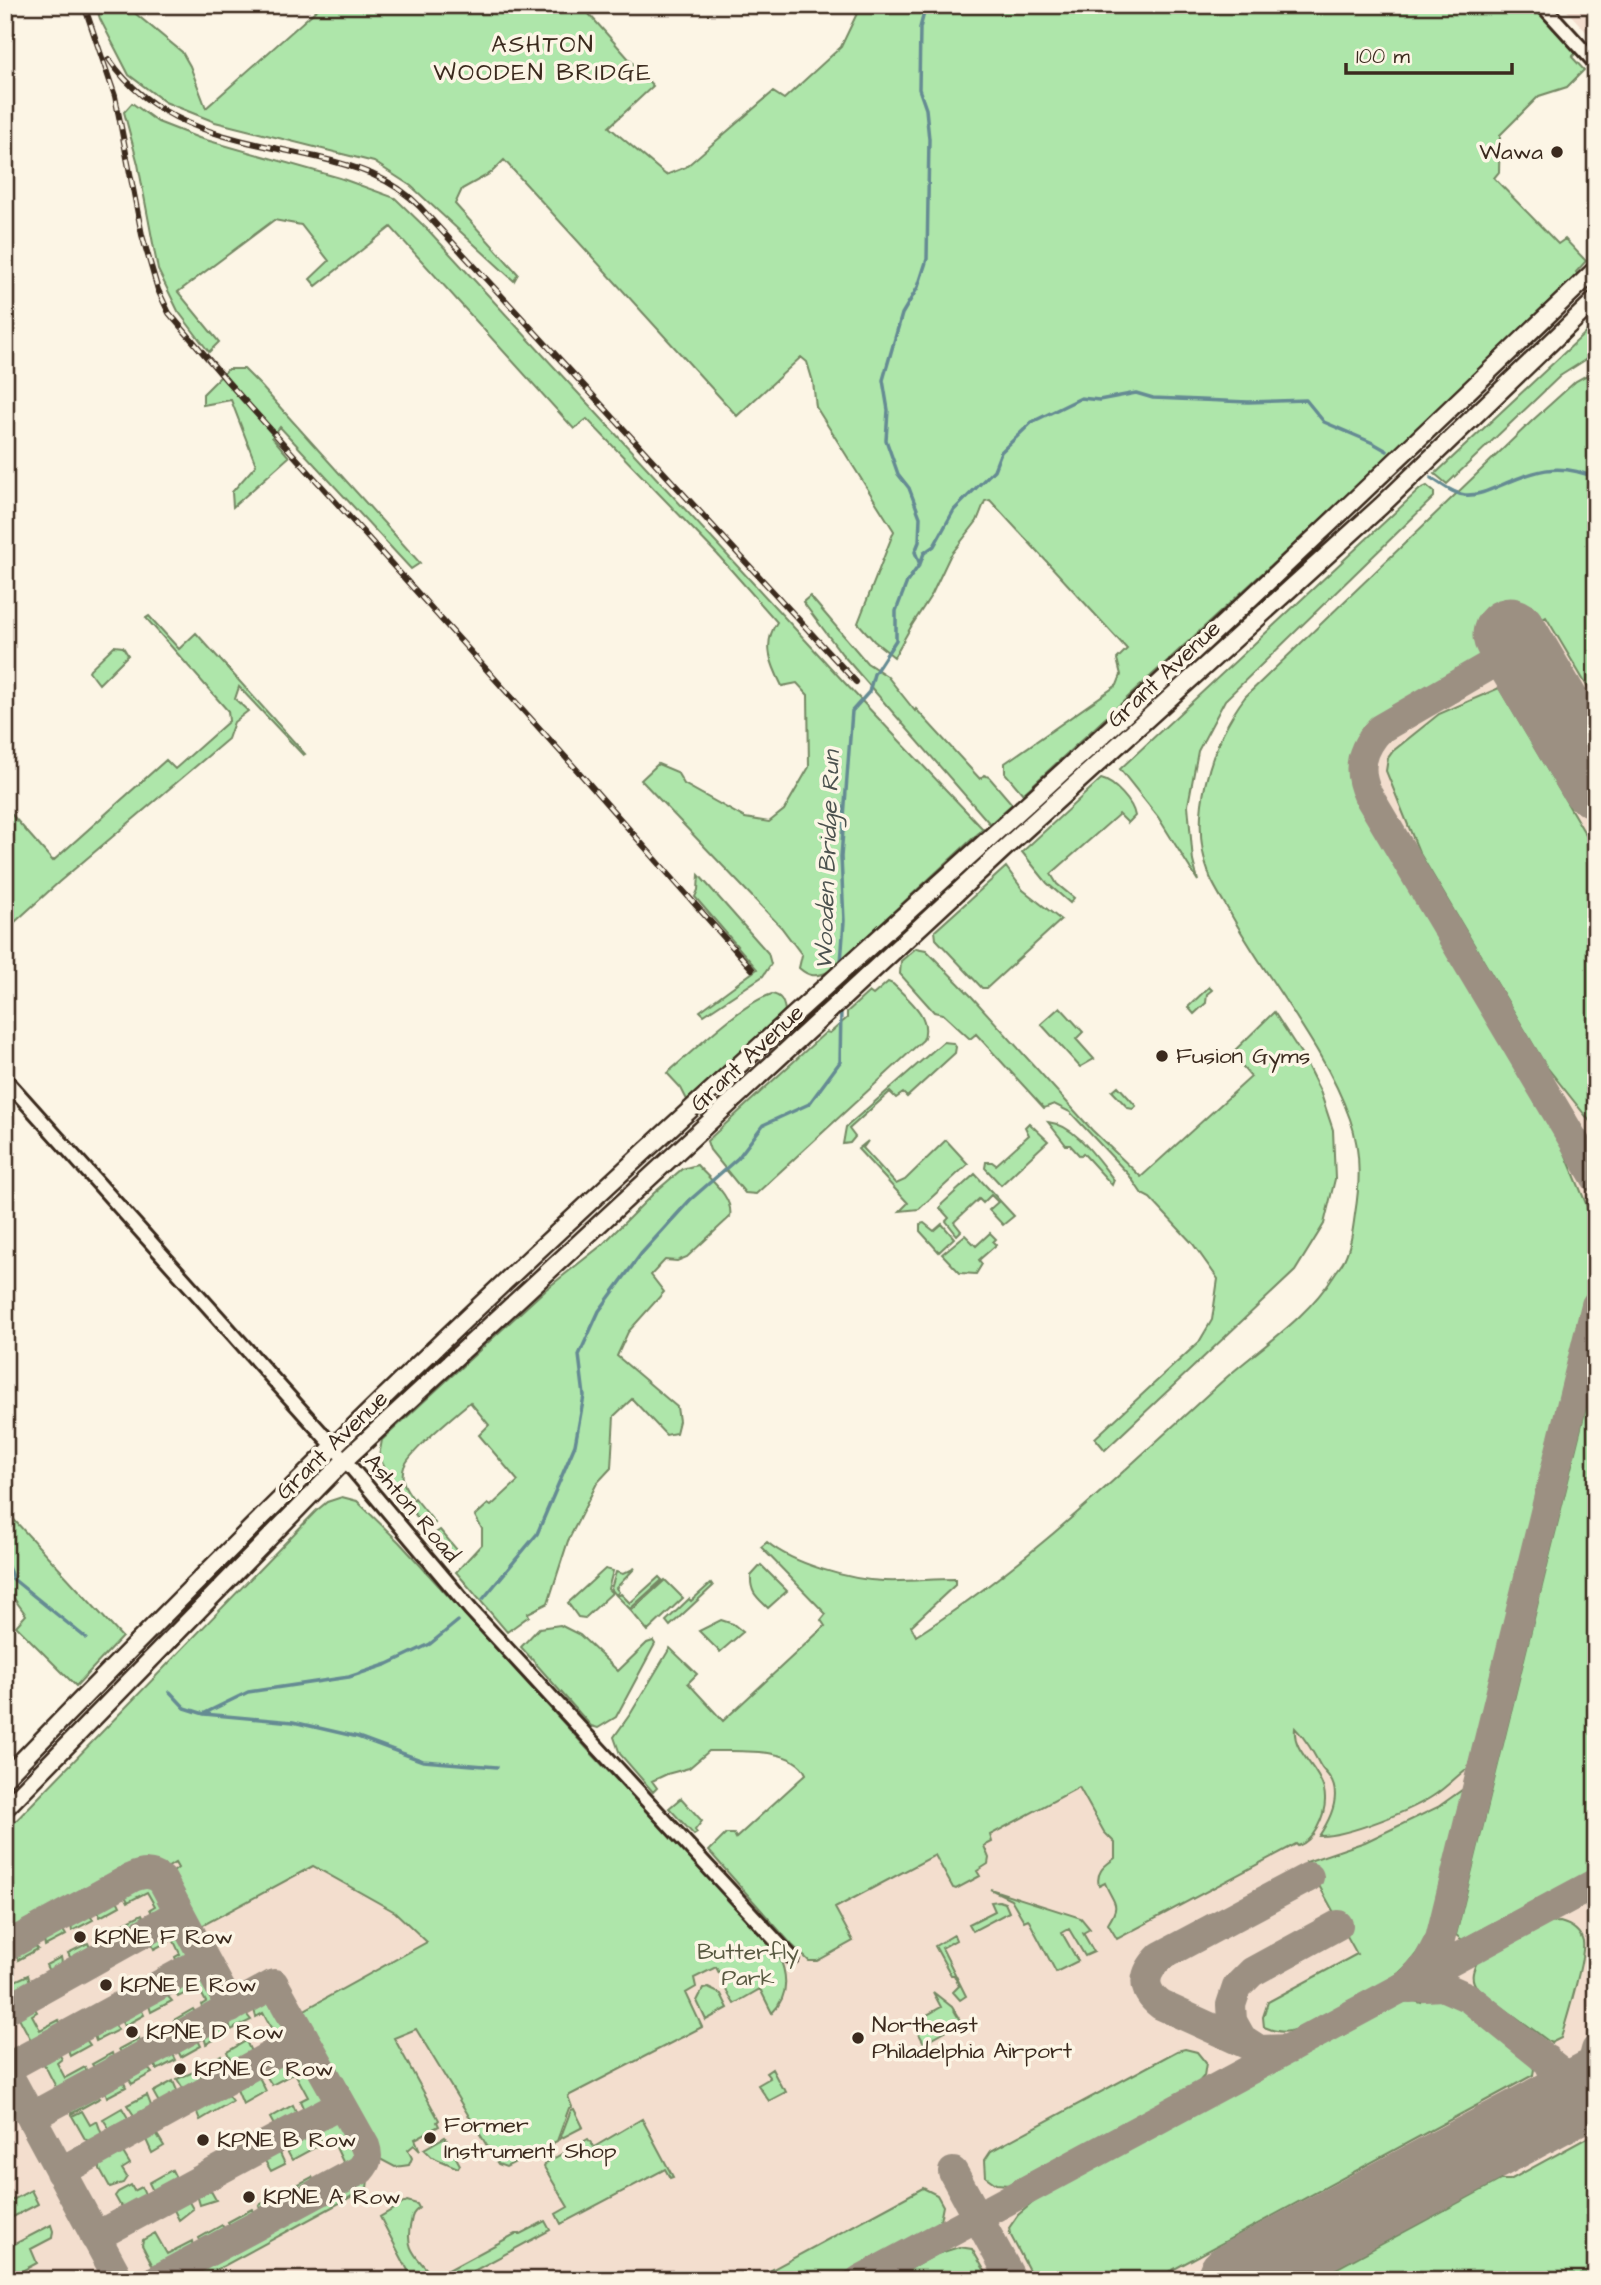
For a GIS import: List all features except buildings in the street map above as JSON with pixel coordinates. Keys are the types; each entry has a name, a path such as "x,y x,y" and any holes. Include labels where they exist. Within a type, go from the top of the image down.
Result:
{"main road":[{"name":"Grant Avenue","path":"5,1778 334,1446 589,1203 1144,696 1596,269"},
{"name":"Grant Avenue","path":"5,1809 345,1460 918,929 1381,506 1596,299"},
{"path":"918,929 918,920 952,887 970,854"},
{"path":"589,1203 605,1220"},
{"path":"151,1628 164,1643"}],"street":[{"path":"1542,5 1596,64"},
{"name":"Ashton Road","path":"5,1079 334,1446 471,1610 792,1958"}],"shaded area":[{"path":"1562,5 1596,5 1596,43"},
{"name":"Northeast Philadelphia Airport","path":"1596,399 1596,2280 5,2280 5,1839 696,1882 823,1767 1452,1178 1215,824"}],"green space":[{"path":"96,5 125,5 182,52 206,108 322,5 581,5 653,86 609,127 666,175 686,167 773,92 784,99 841,47 861,5 1532,5 1576,53 1572,57 1584,70 1567,87 1539,96 1500,135 1499,172 1494,178 1558,244 1565,239 1586,261 1576,272 1578,275 1397,449 1023,794 1005,773 1005,763 1117,685 1121,675 1117,659 1127,649 990,500 985,501 977,521 950,556 932,594 894,657 874,641 858,623 894,531 816,407 807,362 801,357 737,416 504,160 491,173 462,189 455,204 518,274 514,281 411,186 374,162 215,122 165,102 129,75 100,19"},
{"path":"132,103 158,122 199,138 340,178 395,198 429,231 843,681 983,829 828,972 813,975 799,968 802,955 781,927 641,780 658,764 677,772 684,784 745,818 769,822 784,810 809,767 808,695 797,683 782,686 774,670 769,646 772,630 777,622 717,554 587,419 574,429 391,227 316,286 310,279 329,261 301,225 274,220 178,292 219,342 209,352 178,311 158,270 138,164 124,112"},
{"path":"1596,323 1596,353 1560,376 1447,484 1435,474"},
{"path":"228,369 244,369 260,385 420,563 411,569 280,427 272,437 289,457 233,507 232,492 256,465 231,400 203,405 203,394"},
{"path":"1596,370 1596,701 1546,617 1383,713 1364,732 1353,752 1351,763 1354,788 1359,801 1560,1141 1590,1213 1593,1228 1587,1293 1469,1771 1465,1770 1440,1791 1396,1815 1345,1832 1319,1836 1333,1808 1335,1793 1330,1778 1295,1728 1296,1740 1321,1782 1325,1795 1324,1810 1311,1837 1301,1845 1296,1844 1117,1939 1108,1924 1115,1911 1115,1903 1105,1883 1099,1886 1098,1881 1102,1869 1115,1858 1115,1843 1104,1832 1079,1787 990,1835 992,1842 984,1846 989,1858 988,1864 977,1871 980,1876 956,1889 935,1855 835,1908 853,1941 817,1961 809,1961 709,1851 726,1834 734,1834 736,1838 806,1774 799,1765 789,1759 762,1752 709,1751 689,1768 652,1781 657,1788 653,1792 620,1754 614,1737 670,1648 697,1674 688,1683 723,1721 825,1626 821,1620 826,1614 761,1547 767,1542 806,1564 855,1578 893,1581 955,1579 955,1585 911,1626 916,1636 999,1578 1077,1513 1227,1377 1285,1330 1323,1290 1343,1262 1351,1237 1359,1179 1354,1130 1339,1093 1312,1042 1248,943 1210,877 1203,854 1201,831 1202,807 1212,759 1245,697 1533,420 1576,381"},
{"path":"1427,486 1434,492 1434,497 1225,700 1198,751 1188,805 1193,861 1198,881 1158,817 1120,769 1420,489"},
{"path":"810,596 867,663 887,676 915,711 916,709 980,779 984,775 989,777 1012,804 990,824 842,654 803,602"},
{"path":"149,616 179,649 196,633 305,754 303,755 239,687 235,699 248,711 234,722 228,739 5,931 5,807 53,861 166,760 175,769 229,721 228,711 146,618"},
{"path":"114,646 123,647 128,655 99,684 89,671"},
{"path":"1499,688 1596,852 1596,1129 1546,1066 1419,852 1386,771 1388,758 1393,751 1439,714"},
{"path":"1101,779 1122,793 1135,816 1128,823 1119,814 1051,874 1057,884 1074,898 1070,903 1047,883 1022,852"},
{"path":"1006,867 1023,890 1061,920 987,988 982,988 936,939 935,931"},
{"path":"699,875 768,953 771,964 763,976 704,1015 700,1011 757,969 695,897"},
{"path":"916,948 926,950 1092,1130 1141,1177 1251,1077 1231,1054 1274,1012 1302,1055 1320,1091 1333,1130 1335,1179 1324,1224 1295,1271 1105,1450 1095,1438 1199,1342 1212,1320 1218,1279 1193,1244 1150,1198 1142,1194 1129,1175 1070,1112 1054,1104 1044,1108 976,1034 970,1039 943,1014 934,1012 900,974 901,961"},
{"path":"888,982 905,996 922,1016 925,1024 923,1040 756,1194 745,1193 710,1150 707,1141 826,1032 830,1033 847,1018 847,1012 869,992 873,995"},
{"path":"1209,987 1212,990 1207,994 1206,1003 1194,1014 1188,1007"},
{"path":"772,994 781,999 785,1010 687,1100 681,1088 667,1073 746,1007"},
{"path":"1060,1007 1083,1032 1076,1039 1094,1059 1080,1067 1041,1024"},
{"path":"943,1042 953,1043 956,1047 955,1053 907,1097 903,1093 896,1098 890,1092 849,1129 855,1137 850,1143 843,1144 846,1127"},
{"path":"1118,1086 1136,1106 1133,1109 1128,1108 1112,1091"},
{"path":"1048,1122 1058,1124 1077,1136 1114,1180 1112,1185 1083,1153 1080,1156 1070,1145 1066,1145"},
{"path":"1029,1123 1048,1141 1001,1185 985,1168 986,1162 996,1165 1029,1135 1025,1127"},
{"path":"946,1140 968,1164 919,1209 900,1211 908,1203 858,1149 868,1141 863,1148 896,1184 905,1180"},
{"path":"697,1165 724,1195 730,1217 687,1257 677,1261 665,1260 651,1275 664,1292 628,1332 617,1356 677,1407 679,1421 676,1433 666,1435 632,1399 614,1416 611,1468 597,1483 568,1541 548,1603 528,1613 529,1616 507,1632 456,1572 482,1544 482,1529 475,1516 488,1504 491,1506 518,1481 479,1435 489,1425 470,1402 434,1433 404,1467 404,1483 412,1497 406,1502 379,1456 382,1440 545,1290 602,1245 654,1193 682,1169"},
{"path":"975,1174 1014,1216 1003,1225 989,1210 998,1202 991,1195 983,1203 979,1199 954,1222 961,1231 957,1235 946,1221 949,1218 940,1208"},
{"path":"924,1223 934,1231 942,1224 954,1238 939,1252 920,1231 920,1224"},
{"path":"990,1233 996,1239 993,1242 996,1245 979,1260 982,1264 976,1274 960,1273 942,1254 965,1235 976,1246"},
{"path":"1596,1367 1596,1868 1462,1940 1456,1935"},
{"name":"Butterfly Park","path":"342,1497 357,1501 399,1542 590,1752 780,1952 778,1954 784,1970 785,1985 782,2000 772,2013 760,1989 734,2004 722,1983 725,1980 722,1971 719,1973 716,1967 694,1978 696,1987 686,1993 702,2027 568,2096 572,2107 569,2108 557,2141 506,2167 498,2164 416,2029 394,2038 439,2120 439,2126 415,2139 420,2151 414,2145 408,2150 412,2158 409,2165 395,2167 378,2158 312,2038 301,2012 427,1942 395,1912 313,1866 196,1929 167,1877 178,1868 175,1863 162,1871 140,1867 5,1940 5,1832 316,1511 327,1502"},
{"path":"415,1498 435,1523 426,1530 408,1504"},
{"path":"5,1510 122,1637 76,1686 16,1626 26,1615 5,1586"},
{"path":"440,1530 458,1551 447,1560 430,1537"},
{"path":"761,1565 787,1591 768,1608 752,1587 751,1576"},
{"path":"635,1568 616,1588 619,1592 616,1595 611,1589 616,1572 623,1574"},
{"path":"605,1569 613,1571 608,1589 612,1593 585,1618 578,1617 568,1603"},
{"path":"659,1577 662,1580 630,1609 617,1596 621,1594 630,1603"},
{"path":"665,1580 683,1598 648,1631 631,1611"},
{"path":"711,1583 713,1586 670,1626 666,1621"},
{"path":"721,1620 733,1624 743,1632 720,1652 699,1631"},
{"path":"560,1625 580,1635 618,1671 647,1643 653,1641 655,1644 616,1717 598,1728 591,1726 521,1647 539,1628"},
{"path":"1464,1791 1431,1929 1410,1962 1378,1986 1300,2028 1287,2032 1264,2027 1263,2017 1268,2002 1357,1954 1306,1862 1365,1842 1438,1807"},
{"path":"681,1798 702,1821 694,1835 669,1808"},
{"path":"144,1879 157,1884 165,1898 166,1910 159,1918 154,1918 150,1909 155,1906 147,1892 128,1902 124,1894 125,1889"},
{"path":"990,1889 1081,1918 1090,1929 1083,1933 1094,1952 1085,1956 1069,1929 1062,1933 1078,1961 1056,1972 1028,1919 1024,1921 1011,1899"},
{"path":"109,1897 116,1898 120,1906 100,1917 96,1905"},
{"path":"991,1902 1005,1903 1009,1912 973,1931 969,1924 995,1911"},
{"path":"85,1912 93,1920 72,1931 70,1919"},
{"path":"142,1914 144,1925 132,1932 125,1930 122,1924"},
{"path":"1560,1922 1577,1931 1582,1938 1583,1950 1579,1975 1561,2038 1551,2043 1478,1989 1473,1976 1477,1962 1549,1923"},
{"path":"56,1926 61,1927 66,1935 45,1946 43,1934"},
{"path":"170,1927 180,1930 189,1942 193,1958 187,1965 178,1965 175,1957 180,1954 173,1939 154,1949 150,1940"},
{"path":"115,1928 117,1940 102,1947 98,1946 94,1939"},
{"path":"954,1935 956,1940 942,1948 966,1996 960,2000 953,1992 959,1986 954,1975 951,1975 935,1946"},
{"path":"31,1941 38,1949 18,1960 15,1950"},
{"path":"88,1943 91,1950 88,1955 81,1960 72,1961 68,1953"},
{"path":"5,1956 11,1964 6,1967 13,1982 28,1975 31,1986 11,1998 5,1995"},
{"path":"61,1957 63,1969 51,1976 46,1965"},
{"path":"199,1974 212,1984 217,1994 218,2009 208,2014 201,2005 206,2002 198,1987 178,1997 175,1991 176,1985"},
{"path":"708,1988 721,1994 728,2008 706,2020 697,2001 703,1989"},
{"path":"933,1992 952,2007 961,2022 924,2043 913,2023 941,2007"},
{"path":"165,1993 172,2001 151,2012 148,2002"},
{"path":"1421,1998 1451,2004 1479,2020 1529,2061 1534,2069 1533,2075 1154,2280 1034,2280 1009,2228 1018,2215 1037,2199 1401,2003 1411,2000 1421,2003"},
{"path":"266,1999 280,2003 293,2025 291,2037 283,2042 276,2037 263,2013 256,2017 253,2006"},
{"path":"28,2003 33,2005 37,2012 32,2015 40,2030 59,2020 61,2031 36,2045 33,2044 16,2012"},
{"path":"136,2008 141,2009 144,2015 124,2026 122,2015"},
{"path":"193,2009 197,2015 194,2021 182,2028 177,2027 174,2020"},
{"path":"243,2010 251,2020 231,2030 228,2018"},
{"path":"106,2022 112,2023 118,2030 96,2041 93,2032"},
{"path":"166,2024 169,2035 154,2043 150,2042 146,2035"},
{"path":"218,2024 223,2026 227,2033 206,2044 203,2033"},
{"path":"79,2037 85,2038 90,2045 70,2056 67,2045"},
{"path":"139,2038 142,2049 124,2058 119,2049"},
{"path":"192,2038 198,2040 201,2046 181,2057 178,2051 180,2044"},
{"path":"246,2041 253,2056 238,2066 233,2064 227,2052"},
{"path":"1185,2049 1197,2052 1206,2063 1204,2076 1198,2083 1009,2185 996,2184 986,2177 985,2160 991,2151"},
{"path":"53,2051 58,2052 62,2059 57,2063 65,2078 85,2067 88,2075 86,2078 70,2089 58,2091 42,2060"},
{"path":"168,2051 176,2060 157,2070 153,2060"},
{"path":"293,2052 306,2056 313,2063 272,2085 265,2074 267,2066"},
{"path":"112,2053 115,2064 97,2072 92,2064"},
{"path":"221,2055 228,2070 213,2080 203,2067"},
{"path":"145,2064 152,2073 132,2084 129,2072"},
{"path":"314,2066 329,2097 322,2107 311,2112 304,2110 300,2101 308,2097 296,2075"},
{"path":"772,2069 786,2092 769,2101 758,2085 770,2078 766,2073"},
{"path":"198,2070 202,2085 189,2093 177,2079"},
{"path":"254,2074 266,2091 243,2104 235,2085"},
{"path":"117,2078 123,2080 126,2087 107,2097 104,2087"},
{"path":"173,2081 178,2099 161,2106 153,2092"},
{"path":"223,2089 232,2101 200,2120 196,2110 189,2112 189,2108"},
{"path":"93,2092 100,2098 71,2114 78,2099"},
{"path":"147,2095 152,2114 137,2120 127,2105"},
{"path":"293,2105 297,2114 295,2121 281,2129 275,2127 270,2118"},
{"path":"122,2108 128,2118 128,2125 113,2134 103,2119"},
{"path":"574,2109 583,2127 560,2139 571,2110"},
{"path":"82,2111 90,2125 97,2121 103,2138 92,2143 85,2139 72,2116"},
{"path":"329,2119 346,2125 355,2140 360,2156 356,2167 345,2166 332,2139 323,2144 317,2135 317,2127"},
{"path":"642,2119 673,2177 670,2178 665,2169 561,2224 556,2214 568,2207 544,2167 546,2163 588,2139 594,2147"},
{"path":"153,2128 164,2146 152,2153 143,2133"},
{"path":"302,2133 309,2136 316,2147 292,2160 286,2149 286,2142"},
{"path":"1596,2133 1596,2280 1315,2280 1500,2180 1510,2180"},
{"path":"445,2137 460,2165 458,2168 432,2157 424,2149"},
{"path":"119,2146 130,2164 122,2169 127,2177 123,2183 110,2187 100,2169 100,2161 106,2152"},
{"path":"272,2149 279,2151 285,2164 271,2171 261,2154"},
{"path":"172,2170 176,2178 175,2186 161,2194 153,2191 149,2183"},
{"path":"312,2177 315,2182 313,2190 299,2197 294,2196 289,2189"},
{"path":"360,2180 368,2180 367,2188 198,2280 173,2280"},
{"path":"207,2184 216,2200 200,2205 196,2191"},
{"path":"131,2185 134,2191 142,2187 146,2197 144,2203 130,2209 120,2205 115,2196"},
{"path":"923,2188 937,2195 943,2206 940,2221 933,2226 833,2280 753,2280"},
{"path":"31,2190 38,2204 5,2221 5,2204"},
{"path":"282,2193 284,2205 268,2214 261,2212 259,2205"},
{"path":"180,2198 188,2200 193,2209 179,2220 172,2206"},
{"path":"407,2201 417,2204 419,2208 411,2220 411,2247 435,2280 413,2280 380,2217"},
{"path":"252,2209 255,2216 252,2222 238,2230 232,2229 228,2222"},
{"path":"545,2221 550,2230 457,2280 443,2279 441,2274"},
{"path":"51,2225 52,2238 31,2249 37,2263 5,2280 5,2230 13,2245"},
{"path":"222,2225 225,2230 223,2238 209,2247 203,2246 199,2238"},
{"path":"155,2233 167,2254 192,2241 194,2254 164,2270 155,2270 142,2245 143,2240"},
{"path":"959,2247 972,2249 990,2280 890,2280 937,2254"}],"waterway":[{"path":"919,562 915,552 919,542 920,517 909,488 898,474 886,440 888,410 883,380 902,314 918,287 927,259 929,139 926,109 919,89 920,28 926,5"},
{"name":"Wooden Bridge Run","path":"841,963 844,921 841,857 852,711 869,692 874,674 896,640 896,611 907,582 920,564 924,553 934,546 954,510 994,470 1001,452 1032,422 1081,398 1099,400 1136,393 1153,398 1248,402 1306,400 1324,422 1387,451"},
{"name":"Wooden Bridge Run","path":"1431,478 1456,493 1469,495 1546,470 1570,470 1596,478"},
{"name":"Wooden Bridge Run","path":"483,1599 537,1534 575,1445 584,1396 579,1355 599,1311 641,1254 690,1200 738,1158 763,1125 809,1104 840,1062 841,1009"},
{"name":"Wooden Bridge Run","path":"5,1560 13,1579 86,1638"},
{"name":"Wooden Bridge Run","path":"205,1713 248,1692 349,1677 388,1664 430,1644 458,1621"},
{"path":"170,1692 185,1708 204,1714 293,1722 358,1737 423,1761 497,1767"}],"taxiway":[{"path":"1518,649 1380,729 1368,744 1362,760 1362,777 1368,795 1596,1178"},
{"path":"1415,1977 1427,1964 1440,1939 1596,1305"},
{"path":"5,1947 131,1878 143,1874 151,1875 162,1880 231,2008"},
{"path":"1289,2049 1260,2050 1161,2005 1150,1993 1146,1981 1150,1969 1161,1956 1309,1877"},
{"path":"860,2280 1596,1883"},
{"path":"5,2010 179,1913"},
{"path":"1253,2046 1242,2039 1232,2021 1231,2005 1237,1987 1252,1972 1338,1925"},
{"path":"5,2069 205,1960"},
{"path":"31,2117 274,1984 365,2146 366,2162 360,2170 156,2280"},
{"path":"1409,1988 1442,1986 1469,1998 1596,2100"},
{"path":"60,2172 304,2037"},
{"path":"1585,2092 1596,2050"},
{"path":"1525,2124 1545,2103 1553,2087 1554,2078 1547,2060"},
{"path":"5,2069 115,2272 116,2280"},
{"path":"95,2237 341,2104"},
{"path":"953,2172 1012,2280"}],"runway":[{"path":"1510,635 1596,780"},
{"path":"1234,2280 1596,2086"}],"railway":[{"path":"84,5 115,96 142,235 158,290 169,313 752,969"},
{"path":"109,59 129,83 151,102 175,117 229,137 344,164 385,180 409,197 856,682"}],"place":[{"name":"Wawa","path":"1557,152"},
{"name":"Fusion Gyms","path":"1162,1056"},
{"name":"KPNE F Row","path":"80,1937"},
{"name":"KPNE E Row","path":"106,1985"},
{"name":"KPNE D Row","path":"132,2032"},
{"name":"Northeast Philadelphia Airport","path":"858,2038"},
{"name":"KPNE C Row","path":"180,2069"},
{"name":"Former Instrument Shop","path":"430,2138"},
{"name":"KPNE B Row","path":"203,2140"},
{"name":"KPNE A Row","path":"249,2197"}],"district":[{"name":"ASHTON WOODEN BRIDGE","path":"543,59"}]}
